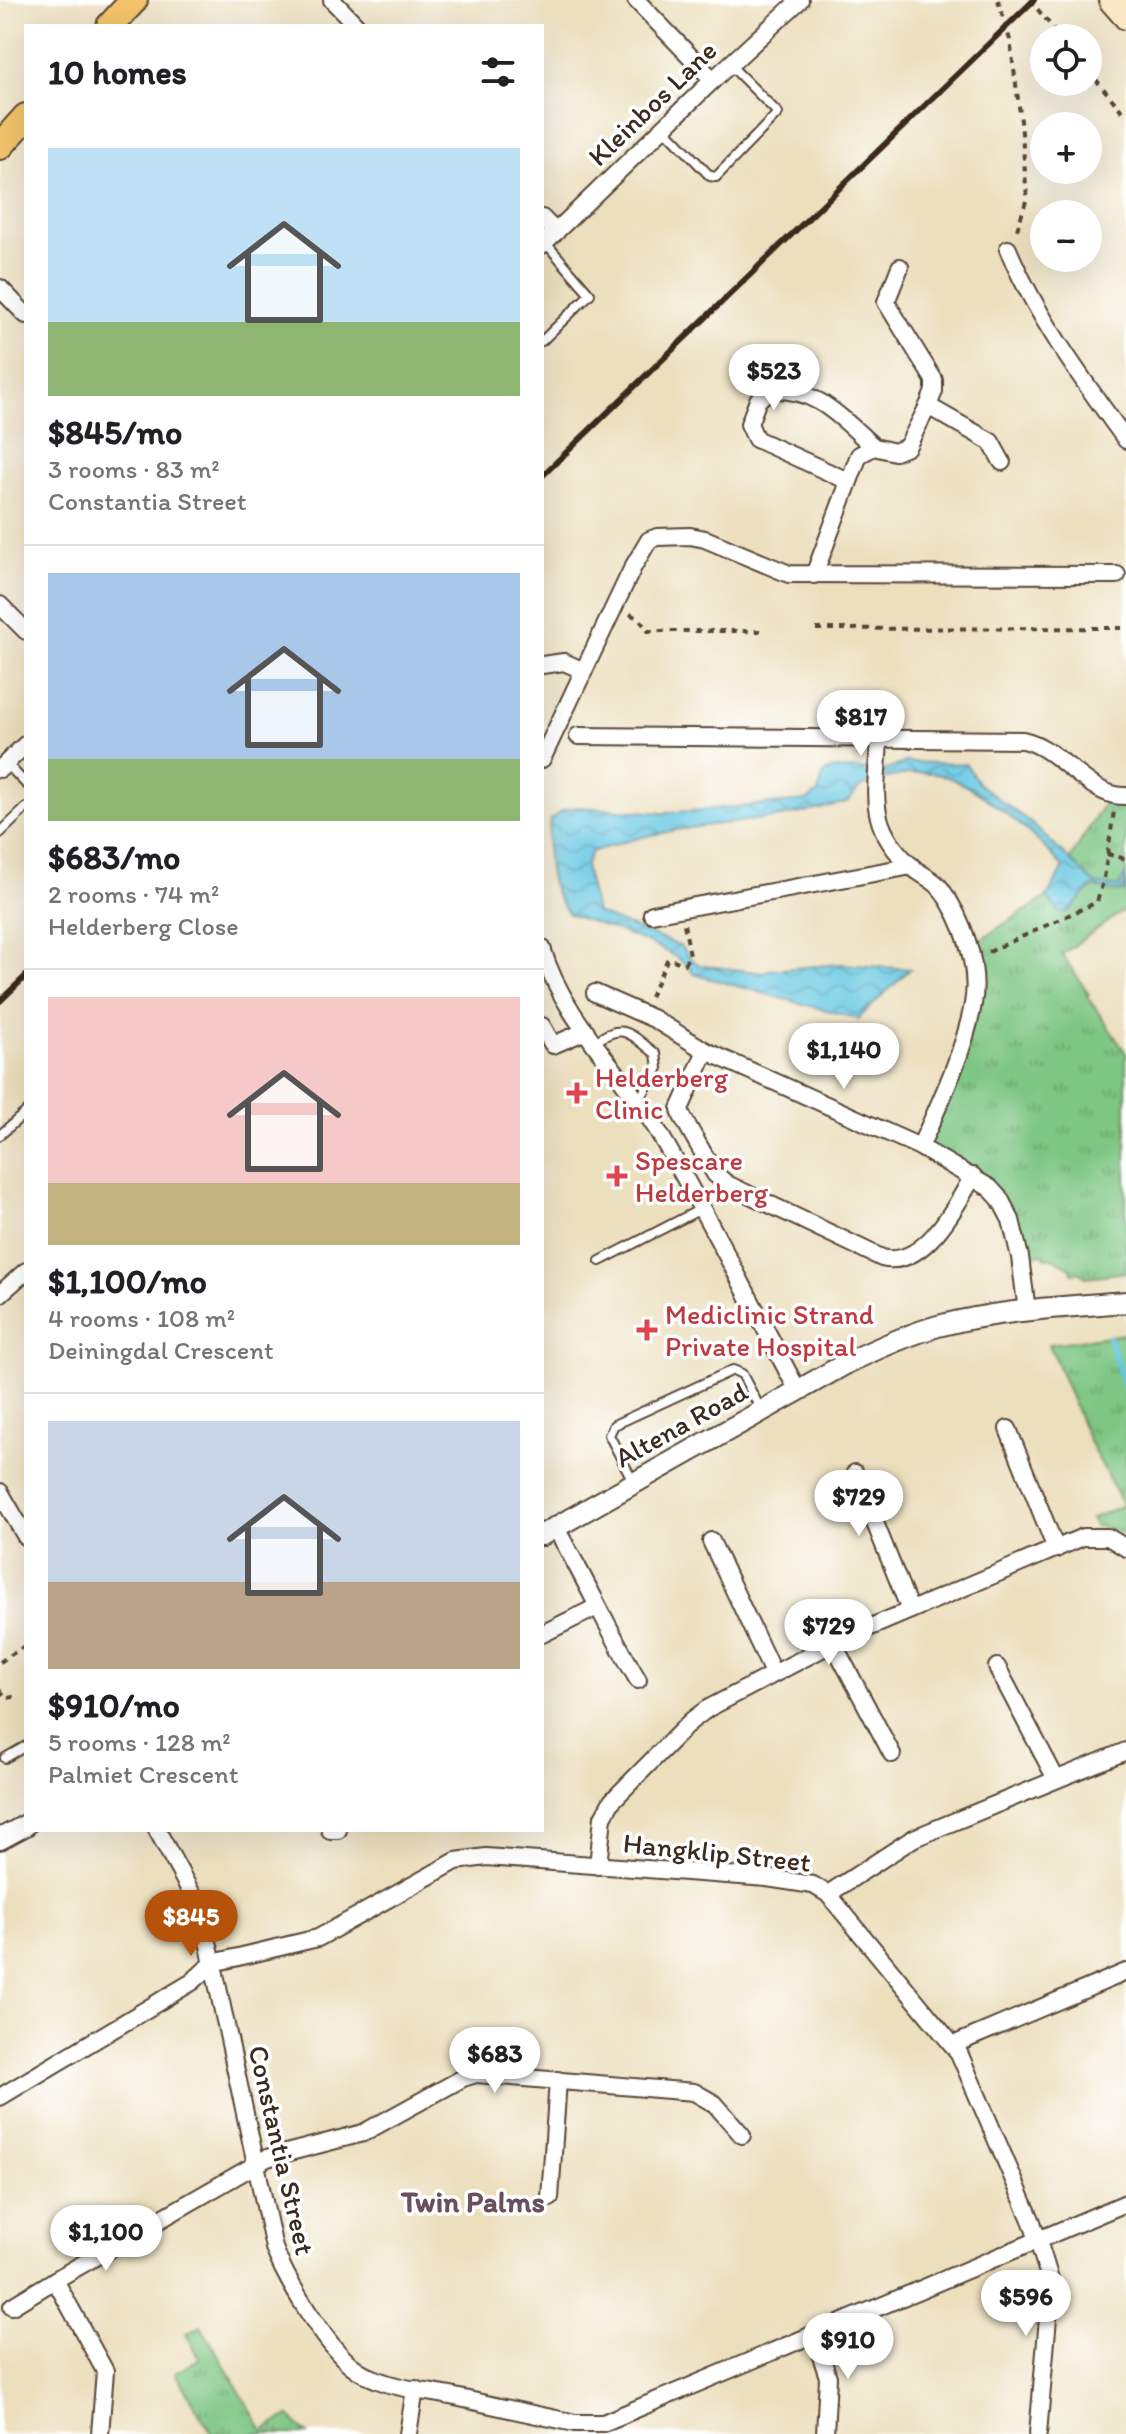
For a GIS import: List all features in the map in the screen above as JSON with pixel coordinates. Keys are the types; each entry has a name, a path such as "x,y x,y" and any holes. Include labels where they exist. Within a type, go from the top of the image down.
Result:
{"main road":[{"path":"112,24 134,0"},
{"path":"0,146 24,119"}],"street":[{"path":"332,0 355,24"},
{"path":"636,0 713,80"},
{"name":"Kleinbos Lane","path":"548,240 800,0"},
{"path":"1008,249 1017,271 1064,353 1126,440"},
{"path":"848,481 756,439 749,424 758,400 769,390 792,390 834,409 874,447 895,452 907,447 928,406 934,391 934,380 886,302 900,267"},
{"path":"0,288 24,313"},
{"path":"928,406 991,442 1002,462"},
{"path":"814,575 859,455 874,447"},
{"path":"544,755 644,547 649,540 657,537 705,539 779,571 814,575 1117,575"},
{"path":"0,605 24,629"},
{"path":"544,665 564,662 584,671"},
{"path":"578,736 1032,742 1109,795 1122,797"},
{"path":"879,738 877,820 881,830 912,866 938,885 954,908 970,961 973,1005 945,1090 920,1147"},
{"path":"3,766 24,746"},
{"path":"652,914 912,866"},
{"path":"544,954 550,971 590,1037 657,1130 798,1391"},
{"path":"595,993 642,1014 706,1051 920,1147 990,1188 1011,1220 1020,1257 1027,1311"},
{"path":"547,1047 590,1037"},
{"path":"706,1051 680,1109 715,1174 727,1184 868,1251 892,1261 921,1249 956,1206 973,1176"},
{"path":"0,1294 24,1273"},
{"name":"Altena Road","path":"549,1531 847,1363 915,1333 982,1316 1126,1302"},
{"path":"1008,1429 1056,1549"},
{"path":"855,1473 910,1610"},
{"path":"0,1492 24,1534"},
{"path":"549,1531 574,1559 638,1680"},
{"path":"598,1866 603,1817 612,1801 691,1721 722,1699 833,1643 1056,1549 1091,1536 1108,1537 1126,1548"},
{"path":"711,1541 773,1673"},
{"path":"544,1633 597,1607"},
{"path":"833,1643 892,1754"},
{"path":"997,1667 1056,1779"},
{"path":"828,1894 914,1838 1126,1751"},
{"path":"0,1839 24,1826"},
{"name":"Constantia Street","path":"158,1832 192,1894 213,1963 274,2248 281,2266 289,2283 351,2365 380,2381 604,2428 1126,2203"},
{"name":"Hangklip Street","path":"213,1963 318,1938 445,1866 468,1858 767,1878 813,1885 828,1894 953,2045 963,2061 1038,2240 1051,2282 1038,2434"},
{"path":"0,2097 192,1982 213,1963"},
{"path":"953,2045 1126,1972"},
{"path":"12,2306 267,2158 363,2133 463,2078 476,2074 694,2092 715,2104 742,2135"},
{"path":"550,2198 558,2080"},
{"path":"55,2280 105,2371 100,2434"},
{"path":"814,2335 828,2377 825,2434"},
{"path":"408,2434 415,2389"}],"lane":[{"path":"663,128 710,176 716,177 778,113 730,65"},
{"path":"544,339 590,294 548,240"},
{"path":"3,766 24,782"},
{"path":"0,833 24,810"},
{"path":"590,1037 608,1031 625,1031 656,1054 658,1068 637,1103"},
{"path":"0,1135 24,1114"},
{"path":"600,1261 701,1209"},
{"path":"634,1483 609,1435 614,1425 733,1370 742,1374 761,1411"},
{"path":"5,1758 24,1747"}],"path":[{"path":"998,0 1010,40 1027,198 1020,225 1008,249"},
{"path":"1030,0 1050,24"},
{"path":"1102,87 1126,116"},
{"path":"614,606 639,619 648,631 760,631"},
{"path":"816,629 1126,628"},
{"path":"970,961 1097,902 1122,797"},
{"path":"1107,854 1126,859"},
{"path":"642,1014 668,958 684,964 689,956 682,910"},
{"path":"0,1662 24,1646"},
{"path":"0,1690 6,1698 14,1697"}],"green space":[{"path":"1109,795 1126,797 1126,909 1062,954 1126,1053 1126,1272 1086,1277 1079,1272 1072,1273 1071,1268 1053,1258 1045,1258 1044,1254 1020,1255 1001,1198 924,1145 968,1026 970,946 1047,897"},
{"path":"1126,1334 1126,1535 1094,1526 1091,1519 1123,1505 1088,1439 1049,1344"},
{"path":"201,2326 263,2431 288,2416 308,2434 212,2434 175,2373 200,2358 186,2334"}],"water":[{"path":"905,762 966,764 979,784 1032,824 1095,884 1119,887 1126,872 1124,892 1092,887 1067,913 1059,912 1047,897 1064,868 1038,841 985,798 966,786 932,773 905,774 875,782 860,788 846,802 816,810 680,830 591,852 585,867 596,913 680,946 700,965 764,973 768,970 842,964 910,969 858,1019 693,974 674,956 657,947 569,914 552,882 548,858 550,820 563,810 577,807 664,813 806,801 818,793 824,773 834,769 887,770"}],"waterway":[{"path":"1109,1338 1126,1391"}],"railway":[{"path":"544,474 1034,0"},
{"path":"0,1001 24,978"}],"place":[{"name":"Helderberg Clinic","path":"577,1093"},
{"name":"Spescare Helderberg","path":"617,1176"},
{"name":"Mediclinic Strand Private Hospital","path":"647,1330"}],"district":[{"name":"Twin Palms","path":"473,2202"}]}
